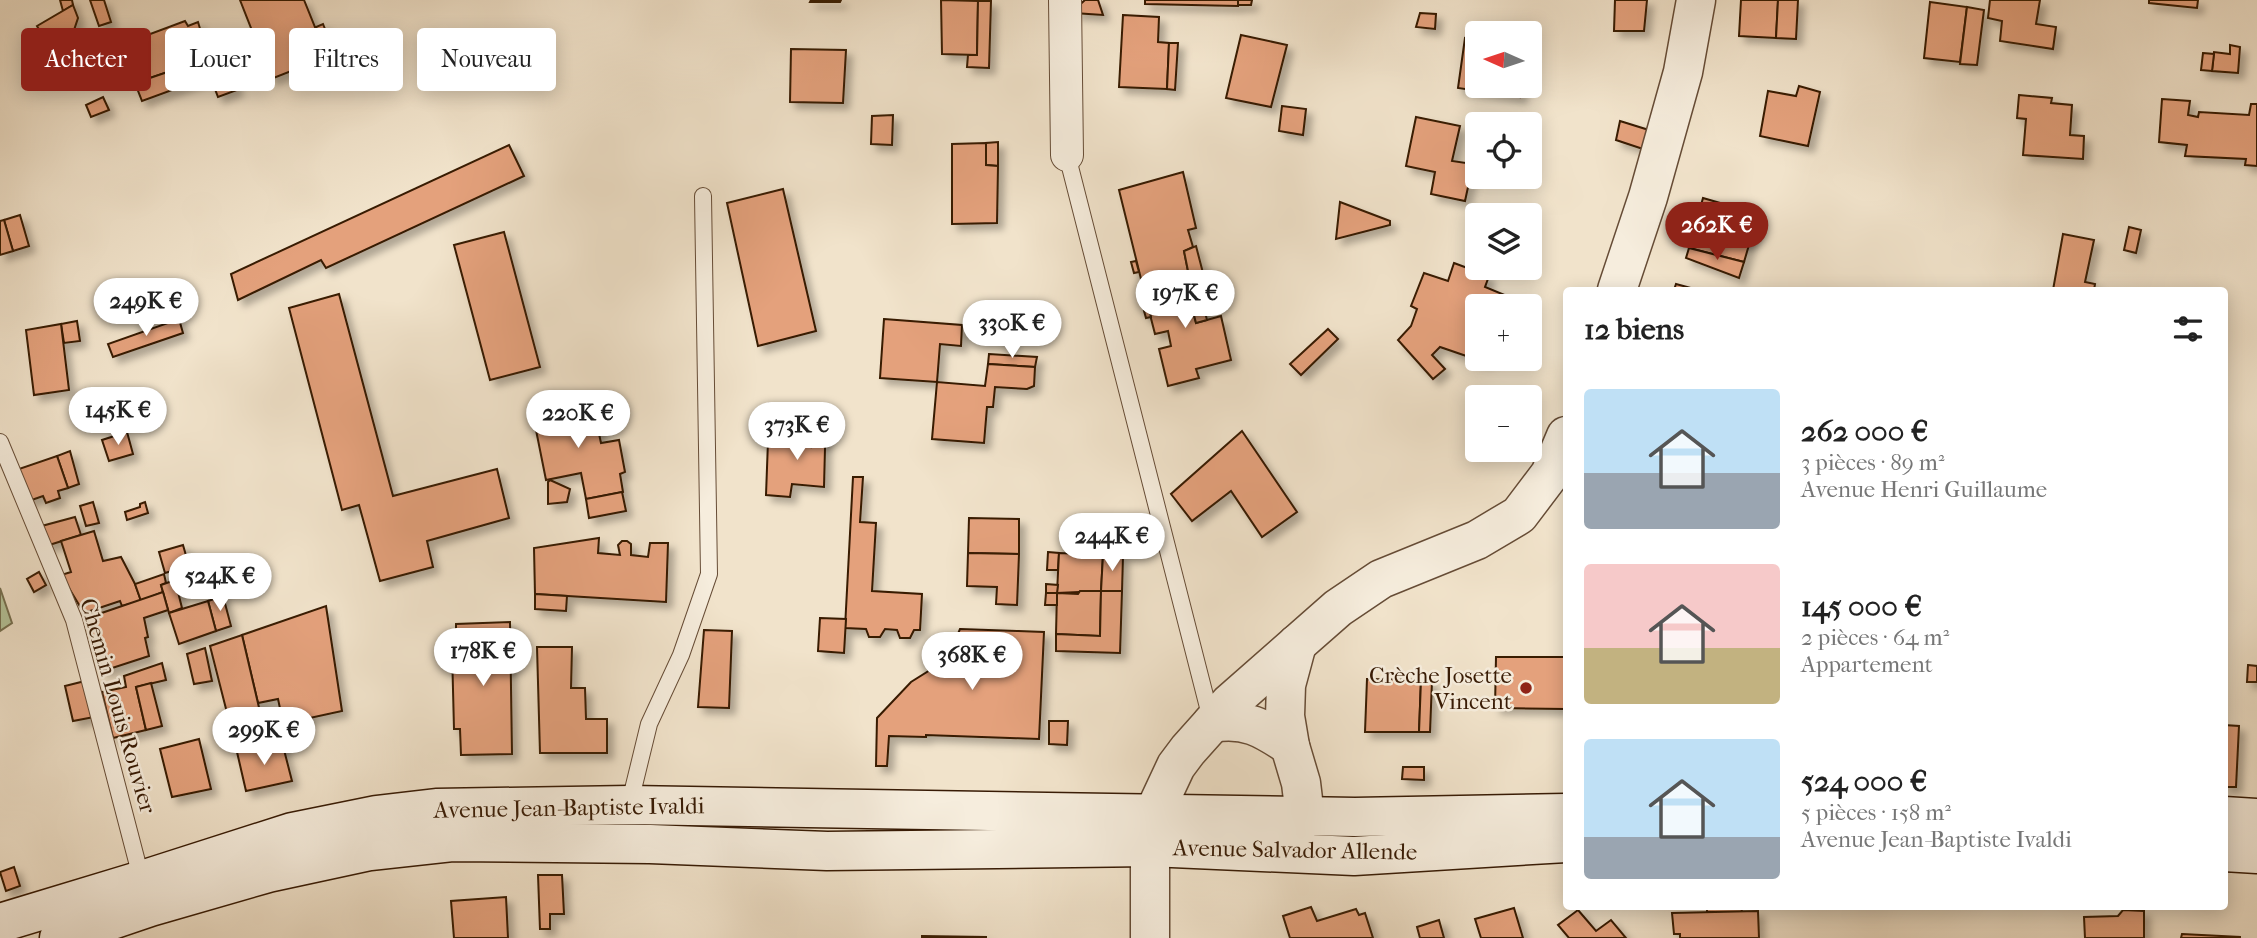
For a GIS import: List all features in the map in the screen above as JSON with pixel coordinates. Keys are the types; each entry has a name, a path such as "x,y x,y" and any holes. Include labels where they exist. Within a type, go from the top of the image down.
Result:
{"main road":[{"path":"1617,287 1647,197 1683,72 1696,0"},
{"path":"1150,938 1152,830 1176,766 1230,703 1338,608 1381,579 1477,540 1519,515 1550,474 1563,443"},
{"path":"1152,830 1194,837 1290,836 1306,816 1285,716 1286,685 1297,644"},
{"path":"1212,723 1230,720 1247,723 1268,731 1290,746"},
{"name":"Avenue Salvador Allende","path":"1306,816 1563,813"},
{"path":"2228,816 2257,818"},
{"name":"Avenue Jean-Baptiste Ivaldi","path":"0,923 268,873 370,851 628,824 827,850 1152,830"},
{"name":"Avenue Salvador Allende","path":"1152,830 1354,856 1563,843"},
{"path":"2228,852 2257,854"},
{"name":"Avenue Jean-Baptiste Ivaldi","path":"59,938 146,894"}],"street":[{"path":"1065,0 1068,155"}],"lane":[{"path":"1068,155 1212,723"},
{"path":"628,824 649,724 681,655 709,575 703,196"},
{"name":"Chemin Louis Rouvier","path":"0,442 74,620 146,894"}],"green space":[{"path":"0,588 12,623 0,631"}],"building":[{"path":"60,0 72,0 73,5 63,11"},
{"path":"90,0 104,0 111,22 99,26"},
{"path":"240,0 304,0 315,28 289,28 289,72 275,77 275,28 251,28"},
{"path":"811,0 841,0 810,2"},
{"path":"941,0 978,1 977,55 942,54"},
{"path":"1085,0 1098,0 1103,15 1074,13"},
{"path":"1145,0 1238,0 1238,6 1145,4"},
{"path":"1238,0 1252,0 1251,5 1238,5"},
{"path":"1615,0 1647,0 1644,31 1614,31"},
{"path":"1741,0 1778,0 1776,38 1739,36"},
{"path":"1778,0 1798,0 1796,39 1776,38"},
{"path":"1990,0 2040,0 2036,24 2056,27 2053,49 2000,41 2002,21 1988,18"},
{"path":"2149,0 2198,0 2197,8 2149,3"},
{"path":"978,1 991,1 989,68 967,67 968,55 977,55"},
{"path":"1930,2 1967,7 1960,62 1924,58"},
{"path":"73,5 78,18 75,28 37,26"},
{"path":"1967,7 1984,10 1977,65 1960,64"},
{"path":"1420,13 1436,14 1435,29 1416,27"},
{"path":"1123,15 1159,17 1158,42 1169,43 1167,89 1119,87"},
{"path":"185,21 188,26 198,22 200,28 166,28"},
{"path":"165,28 165,73 151,78 151,34"},
{"path":"1241,35 1287,45 1271,107 1226,98"},
{"path":"1465,38 1465,89 1458,88"},
{"path":"1169,43 1178,43 1175,90 1167,89"},
{"path":"2230,45 2240,47 2238,73 2212,71 2214,52 2230,54"},
{"path":"791,49 846,50 843,103 790,102"},
{"path":"2203,53 2214,54 2212,71 2201,70"},
{"path":"165,73 165,91 169,91 142,101 138,91 151,91 151,78"},
{"path":"1799,86 1820,92 1808,146 1760,136 1768,91 1796,96"},
{"path":"216,91 234,91 218,97"},
{"path":"2019,95 2052,98 2051,103 2072,105 2070,135 2084,136 2083,159 2023,155 2026,119 2017,118"},
{"path":"103,97 109,110 91,117 86,105"},
{"path":"2162,99 2190,101 2188,115 2198,117 2199,112 2249,115 2251,104 2257,104 2257,166 2245,165 2246,159 2185,156 2187,145 2159,142"},
{"path":"1282,106 1306,109 1303,135 1279,131"},
{"path":"893,115 892,145 871,144 872,116"},
{"path":"1416,117 1460,126 1452,161 1465,163 1465,189 1468,189 1465,201 1431,194 1435,172 1406,166"},
{"path":"1620,121 1652,131 1646,150 1616,140"},
{"path":"998,142 998,166 986,165 986,143"},
{"path":"986,143 986,165 998,166 997,223 952,224 952,144"},
{"path":"509,145 524,176 326,268 321,260 238,300 231,274"},
{"path":"1183,172 1196,228 1188,230 1193,247 1184,251 1189,276 1143,287 1119,190"},
{"path":"783,189 816,331 758,346 727,203"},
{"path":"1703,198 1758,214 1744,262 1689,248"},
{"path":"1340,202 1390,221 1390,225 1336,239"},
{"path":"20,215 29,246 13,251 4,220"},
{"path":"4,220 13,251 0,255 0,221"},
{"path":"2129,227 2141,230 2136,253 2124,250"},
{"path":"504,232 540,367 490,380 454,245"},
{"path":"2063,234 2094,240 2085,282 2095,284 2094,287 2054,287"},
{"path":"1196,246 1203,273 1189,276 1184,251"},
{"path":"1689,248 1744,262 1739,278 1686,258"},
{"path":"1136,261 1139,272 1134,273 1131,262"},
{"path":"1454,263 1465,267 1465,280 1488,280 1485,287 1502,294 1465,294 1465,356 1440,347 1432,355 1445,369 1433,379 1398,340 1411,326 1417,309 1411,306 1424,273 1448,281"},
{"path":"1198,274 1203,293 1189,296 1196,323 1221,316 1231,360 1196,369 1199,378 1168,386 1159,349 1171,346 1168,331 1155,334 1143,287"},
{"path":"1200,293 1207,320 1196,323 1189,296"},
{"path":"339,294 393,496 497,469 509,518 427,541 433,567 380,581 359,505 342,510 289,308"},
{"path":"1148,305 1151,317 1146,318 1143,307"},
{"path":"179,319 183,333 113,357 108,344"},
{"path":"884,319 962,325 961,346 940,344 937,382 880,378"},
{"path":"77,321 80,341 64,343 61,324"},
{"path":"61,324 69,390 34,395 26,330"},
{"path":"1328,329 1338,339 1301,375 1290,364"},
{"path":"989,354 1037,357 1035,367 988,364"},
{"path":"988,364 1035,367 1034,386 1027,389 995,387 993,407 987,407 984,443 932,439 937,382 985,386"},
{"path":"571,402 574,419 595,415 601,443 619,440 625,472 620,474 623,492 586,499 581,473 546,480 532,410"},
{"path":"769,404 773,405 772,413 795,416 796,407 817,408 811,447 768,441"},
{"path":"772,406 796,407 795,416 772,413"},
{"path":"817,408 826,409 824,487 792,484 790,497 766,495 768,441 811,447"},
{"path":"1242,431 1297,512 1262,537 1231,491 1192,521 1171,494"},
{"path":"127,432 133,454 109,461 102,440"},
{"path":"70,451 79,484 68,488 57,456"},
{"path":"57,456 68,488 58,491 60,498 46,503 43,496 26,502 13,471"},
{"path":"853,477 863,477 860,522 876,523 872,591 922,594 920,630 914,630 910,638 900,638 897,630 885,629 880,637 869,637 866,629 845,628"},
{"path":"550,480 570,489 567,502 548,504"},
{"path":"622,492 626,511 589,518 586,499"},
{"path":"93,502 99,523 86,526 80,506"},
{"path":"145,502 148,513 127,520 125,512 140,507 140,504"},
{"path":"75,517 81,535 46,546 38,527"},
{"path":"969,518 1019,519 1019,554 968,553"},
{"path":"94,531 103,561 121,557 141,601 122,606 120,601 84,613 61,575 71,572 61,541"},
{"path":"599,538 598,553 620,555 618,545 622,541 631,544 631,555 648,557 650,543 668,543 666,602 535,594 534,548"},
{"path":"183,545 189,566 165,573 159,552"},
{"path":"1048,552 1059,553 1058,570 1047,570"},
{"path":"968,553 1019,554 1017,605 996,604 997,587 967,586"},
{"path":"1059,553 1103,555 1101,591 1057,593"},
{"path":"1103,555 1123,556 1122,591 1101,591"},
{"path":"39,572 46,585 34,592 27,579"},
{"path":"164,574 166,583 161,585 163,592 141,601 135,584"},
{"path":"175,580 182,608 169,613 161,585"},
{"path":"1046,584 1058,585 1057,593 1046,593"},
{"path":"1080,591 1101,591 1100,636 1056,634 1057,593 1078,594"},
{"path":"1101,591 1122,591 1120,653 1056,651 1056,634 1100,636"},
{"path":"163,592 168,610 144,618 149,656 103,671 87,618"},
{"path":"1046,593 1057,593 1057,605 1045,605"},
{"path":"535,594 567,596 566,611 535,609"},
{"path":"223,596 231,626 216,631 208,601"},
{"path":"208,601 216,631 179,644 169,613"},
{"path":"326,606 342,711 296,721 281,713 278,699 258,703 242,635"},
{"path":"820,618 846,619 844,653 818,651"},
{"path":"510,622 512,754 461,755 460,729 454,729 452,650 456,649 456,624"},
{"path":"960,629 1044,632 1039,739 889,736 887,766 876,766 877,718 911,682 938,665 954,643"},
{"path":"704,630 732,631 729,708 698,707"},
{"path":"242,635 268,746 237,752 210,646"},
{"path":"537,647 572,647 571,688 585,688 586,719 607,719 607,753 540,753"},
{"path":"205,648 212,681 194,684 187,654"},
{"path":"1496,657 1563,657 1563,709 1495,708"},
{"path":"162,663 166,680 136,687 146,730 113,738 102,692 126,687 124,676"},
{"path":"2248,665 2257,666 2257,682 2247,682"},
{"path":"1367,679 1421,680 1419,732 1365,732"},
{"path":"1421,680 1432,681 1430,732 1419,732"},
{"path":"85,681 94,717 73,721 65,686"},
{"path":"151,683 162,726 146,730 136,687"},
{"path":"1049,721 1068,721 1067,745 1049,744"},
{"path":"2228,725 2239,726 2236,787 2228,787"},
{"path":"199,739 211,789 172,797 160,749"},
{"path":"282,742 292,781 246,791 237,752"},
{"path":"1403,767 1424,767 1424,780 1402,779"},
{"path":"14,867 20,886 6,891 0,872"},
{"path":"538,875 562,875 564,914 550,914 550,929 540,929"},
{"path":"506,897 508,938 454,938 451,901"},
{"path":"1311,907 1317,921 1356,909 1359,915 1365,913 1373,938 1290,938 1283,916"},
{"path":"1514,908 1523,938 1481,938 1475,919"},
{"path":"1578,910 1596,931 1611,920 1626,938 1569,938 1558,925"},
{"path":"1742,910 1742,912 1707,912"},
{"path":"2123,910 2144,911 2144,938 2085,938 2084,917 2118,916"},
{"path":"1758,911 1759,938 1680,938 1680,934 1674,934 1672,913"},
{"path":"1439,920 1444,938 1420,938 1417,927"},
{"path":"2182,934 2240,937 2240,938 2181,938"},
{"path":"986,937 986,938 922,938"}],"place":[{"name":"Crèche Josette Vincent","path":"1526,688"}]}
